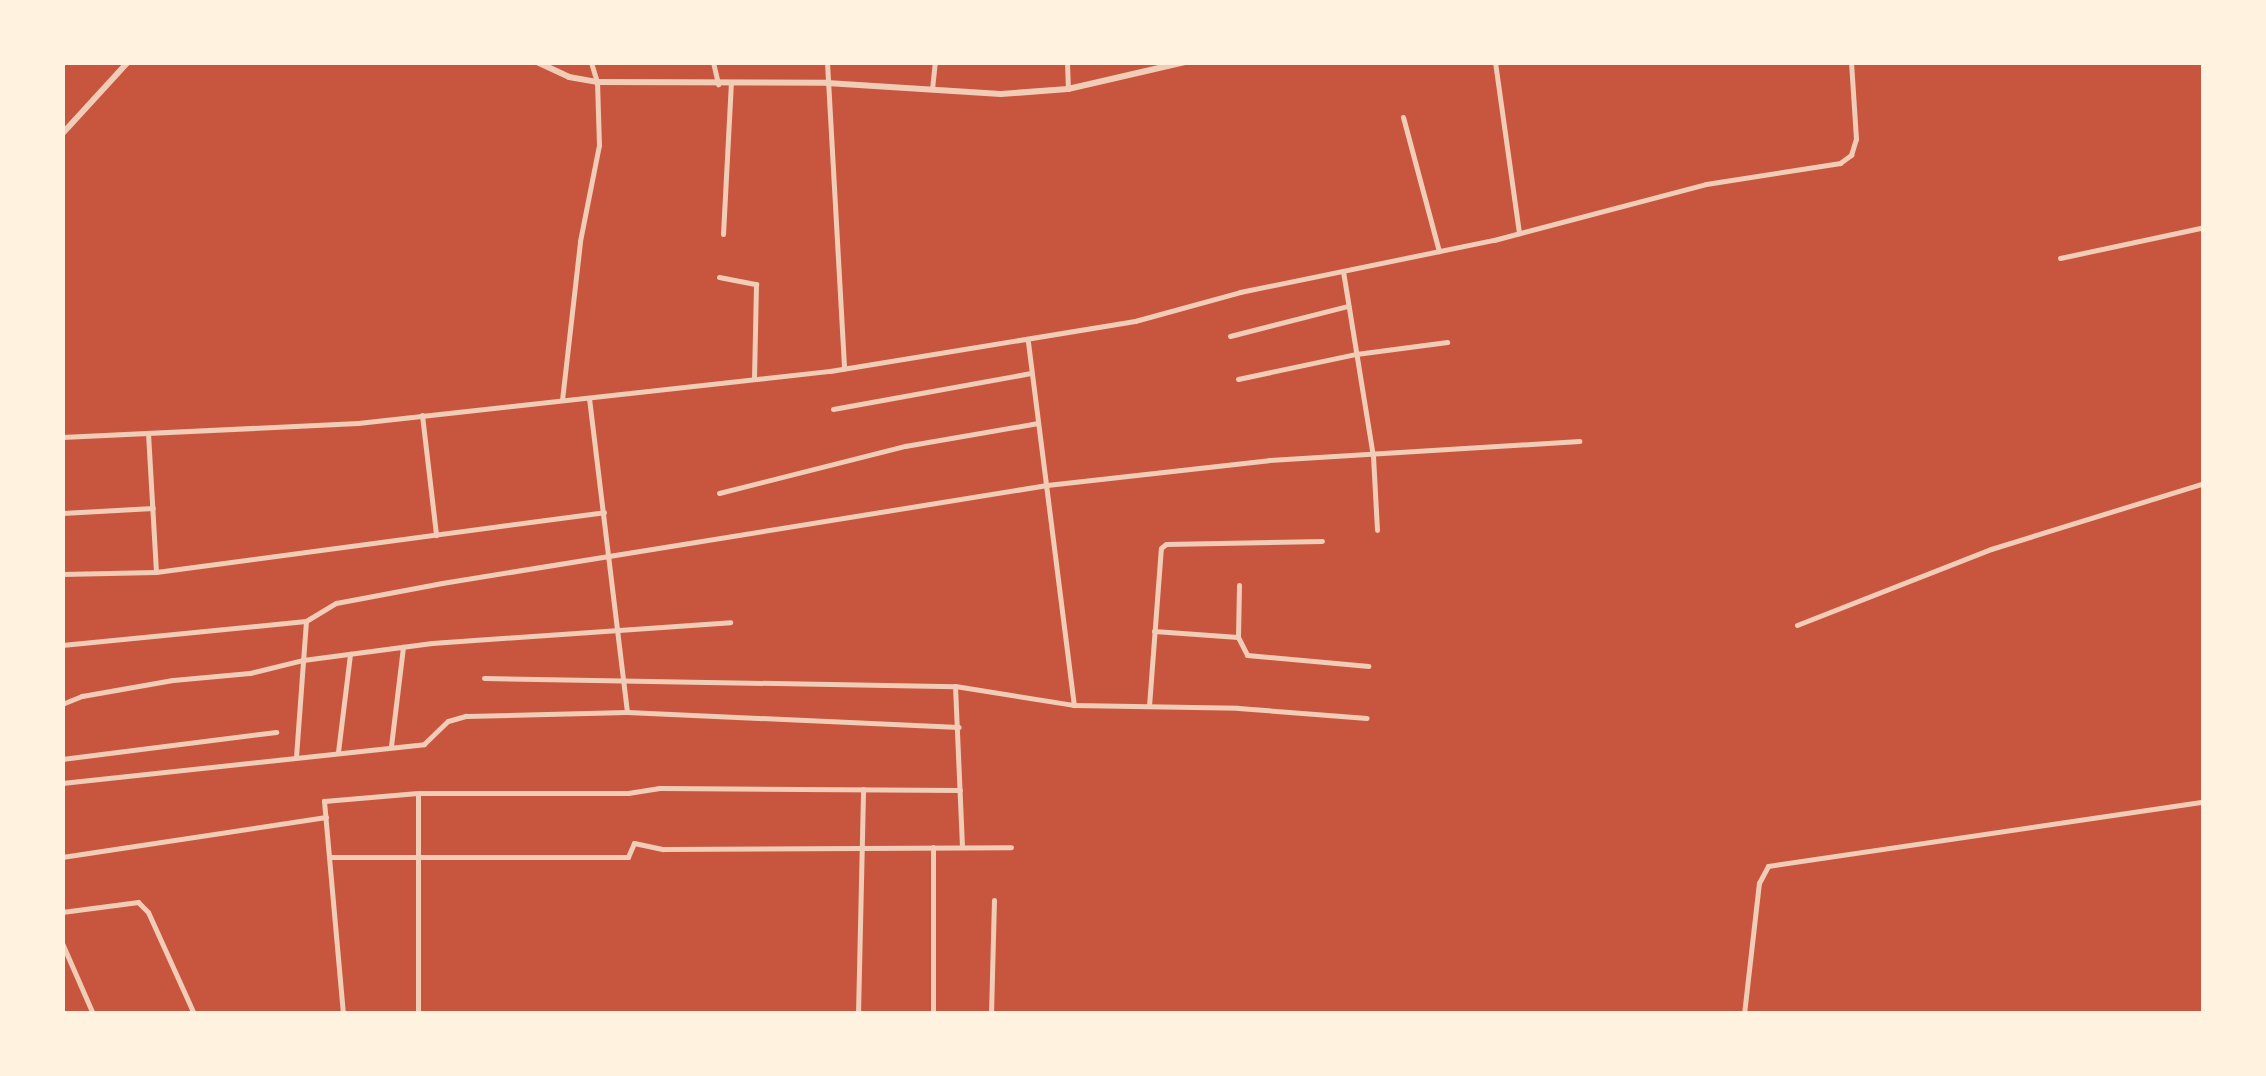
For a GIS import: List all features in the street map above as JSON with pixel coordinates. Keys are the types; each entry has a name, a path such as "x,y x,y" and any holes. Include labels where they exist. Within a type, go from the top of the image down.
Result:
{"street":[{"path":"62,134 128,62"},
{"path":"537,62 597,82 827,83 1001,94 1068,89 1185,62"},
{"path":"562,400 580,242 599,145 597,82 591,62"},
{"path":"713,62 718,84"},
{"path":"827,62 844,369"},
{"path":"932,90 935,62"},
{"path":"1066,62 1068,89"},
{"path":"1494,62 1519,234"},
{"path":"62,437 422,416 844,369 1028,342 1519,234 1706,184 1840,163 1850,155 1856,139 1851,62"},
{"path":"723,234 731,84"},
{"path":"1403,117 1439,252"},
{"path":"2060,258 2204,227"},
{"path":"1342,271 1373,456 1376,530"},
{"path":"719,277 756,284 754,379"},
{"path":"1230,336 1348,306"},
{"path":"1028,342 1074,704"},
{"path":"1238,379 1356,354 1447,342"},
{"path":"833,408 1032,373"},
{"path":"589,397 626,712"},
{"path":"422,416 436,534"},
{"path":"719,493 905,446 1040,422"},
{"path":"148,433 156,572"},
{"path":"62,645 306,621 336,603 864,512 1047,485 1269,460 1579,441"},
{"path":"1797,625 1991,549 2204,484"},
{"path":"62,513 152,508"},
{"path":"62,574 156,572 604,512"},
{"path":"1149,706 1158,554 1166,544 1322,540"},
{"path":"1239,585 1238,636 1247,655 1369,666"},
{"path":"296,756 306,621"},
{"path":"62,704 82,696 250,674 303,660 402,647 730,622"},
{"path":"1154,631 1238,636"},
{"path":"390,746 402,647"},
{"path":"338,752 350,654"},
{"path":"484,678 623,677 954,686 1074,704 1366,718"},
{"path":"954,686 962,846"},
{"path":"62,783 424,744 448,720 466,716 626,712 959,726"},
{"path":"62,759 276,732"},
{"path":"858,1014 863,789"},
{"path":"343,1014 324,800 418,793 960,790"},
{"path":"418,793 418,1014"},
{"path":"1744,1014 1759,883 1768,866 2204,802"},
{"path":"62,858 326,817"},
{"path":"329,857 628,857 634,843 663,849 1011,848"},
{"path":"933,846 933,1014"},
{"path":"991,1014 994,900"},
{"path":"62,912 138,902 148,912 194,1014"},
{"path":"62,943 94,1014"}]}
